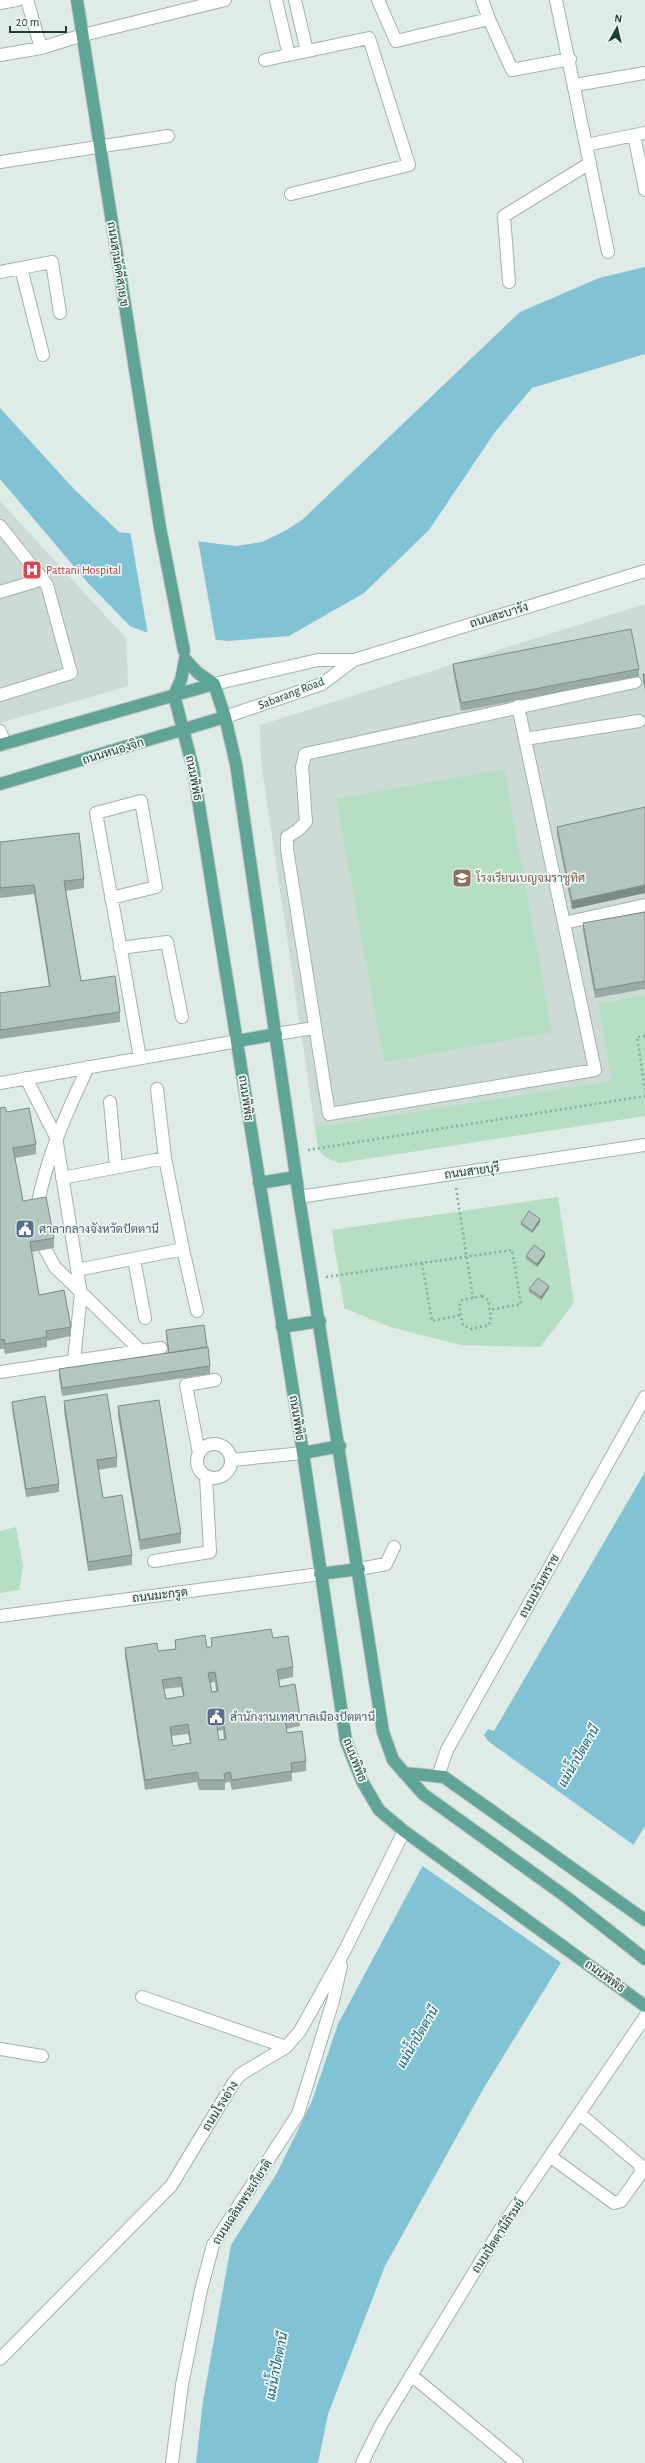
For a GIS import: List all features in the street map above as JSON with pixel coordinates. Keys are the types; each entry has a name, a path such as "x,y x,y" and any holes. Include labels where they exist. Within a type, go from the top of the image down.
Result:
{"main road":[{"name":"ถนนสามัคคีสาย ข","path":"77,0 160,528 185,655"},
{"path":"185,655 198,673 214,684 225,717 236,764 299,1197 314,1279 383,1732 393,1760 423,1794 565,1896 645,1959"},
{"path":"174,695 181,680 185,655"},
{"path":"2,744 214,684"},
{"name":"ถนนพิพิธ","path":"174,695 193,768 238,1041 259,1183 303,1452 346,1741 362,1781 379,1810 417,1841 645,2006"},
{"name":"ถนนหนองจิก","path":"0,784 225,717"},
{"path":"238,1041 276,1034"},
{"path":"259,1183 296,1177"},
{"path":"282,1327 320,1321"},
{"path":"303,1452 340,1446"},
{"path":"320,1574 359,1569"},
{"path":"404,1773 441,1776 645,1920"}],"street":[{"path":"0,3 17,0"},
{"path":"27,0 41,48"},
{"path":"0,55 41,48 83,34 188,4 225,0"},
{"path":"276,0 289,55"},
{"path":"295,0 307,51"},
{"path":"378,0 396,41 489,19"},
{"path":"482,0 512,70 570,59"},
{"path":"556,0 570,59 608,252"},
{"path":"265,60 369,38 409,165 291,194"},
{"path":"575,85 645,73"},
{"path":"586,145 640,134 645,190"},
{"path":"0,162 100,148 168,136"},
{"path":"509,282 504,216 590,163"},
{"path":"0,272 52,262 60,313"},
{"path":"20,268 43,355"},
{"path":"0,526 47,585 71,673 0,695"},
{"name":"ถนนสะบารัง","path":"354,660 645,571"},
{"path":"0,592 43,579"},
{"name":"Sabarang Road","path":"214,684 318,660 354,660"},
{"name":"Sabarang Road","path":"225,717 322,684 354,660"},
{"path":"518,706 596,1070 329,1114 314,1028 287,849 287,837 298,830 306,822 302,768 305,754 518,706 635,682"},
{"path":"525,740 640,721"},
{"path":"0,731 2,744"},
{"path":"111,898 156,887 141,801 96,813 111,898 140,1058"},
{"path":"564,923 645,905"},
{"path":"120,948 168,942 182,1017"},
{"path":"276,1034 314,1028"},
{"path":"0,1083 238,1041"},
{"path":"37,1208 42,1178 56,1137 88,1067"},
{"path":"26,1078 56,1137 81,1294 74,1360"},
{"path":"157,1089 165,1158 197,1311"},
{"path":"110,1102 116,1167"},
{"name":"ถนนสายบุรี","path":"299,1197 645,1145"},
{"path":"62,1178 165,1158"},
{"path":"45,1249 55,1267 141,1351"},
{"path":"77,1270 183,1249"},
{"path":"134,1259 145,1318"},
{"path":"0,1372 161,1348"},
{"path":"154,1561 210,1552 206,1476 198,1466 199,1453 186,1385 215,1380"},
{"name":"ถนนนรินทราช","path":"441,1776 447,1750 645,1397"},
{"path":"199,1453 205,1446 213,1444 222,1445 229,1452 232,1460 230,1468 224,1475 215,1478 206,1476"},
{"path":"232,1460 303,1452"},
{"path":"359,1569 386,1564 394,1547"},
{"name":"ถนนมะกรูด","path":"0,1616 320,1574"},
{"name":"ถนนโรงอ่าง","path":"0,2360 171,2186 238,2078 286,2047 300,2031 345,1950 404,1831"},
{"name":"ถนนเฉลิมพระเกียรติ","path":"172,2463 182,2385 201,2290 213,2246 298,2114 333,2001 345,1950"},
{"path":"142,1997 286,2047"},
{"name":"ถนนปัตตานีภิรมย์","path":"362,2463 381,2425 503,2225 551,2157 645,2017"},
{"path":"0,2049 42,2056"},
{"path":"551,2157 614,2204 621,2201 641,2173 640,2165 580,2114"},
{"path":"412,2375 517,2463"}],"path":[{"path":"645,1036 637,1037 645,1090"},
{"path":"293,1153 645,1096"},
{"path":"454,1174 472,1298"},
{"path":"314,1279 512,1250 521,1304 490,1310"},
{"path":"422,1263 432,1321 461,1315"},
{"path":"482,1296 488,1300 491,1317 489,1325 471,1329 463,1325 459,1306 462,1300 472,1298 482,1296"}],"shaded area":[{"name":"Pattani Hospital","path":"0,501 126,638 128,686 0,723"},
{"name":"โรงเรียนเบญจมราชูทิศ","path":"645,604 645,995 598,1003 611,1081 315,1127 261,762 260,725"}],"green space":[{"path":"504,769 552,1032 384,1062 336,799"},
{"path":"645,995 645,1116 340,1163 327,1158 318,1147 315,1127 611,1081 598,1003"},
{"path":"558,1197 574,1303 540,1347 461,1345 390,1327 344,1308 332,1230"},
{"path":"16,1527 23,1566 19,1590 0,1593 0,1531"}],"water":[{"path":"645,267 645,354 532,388 495,432 429,530 364,593 289,636 228,641 145,632 130,626 88,583 0,479 0,408 74,489 119,532 236,546 262,542 285,531 302,520 520,312 599,278"},
{"name":"แม่น้ำปัตตานี","path":"645,1472 645,1826 482,2091 385,2266 328,2414 318,2463 196,2463 203,2401 231,2245 277,2173 312,2101 338,2024 489,1742 484,1735 488,1729 494,1731"}],"pier":[{"path":"130,531 198,540 216,642 148,635"},
{"path":"485,1739 635,1846 563,1964 421,1865 487,1742"}],"building":[{"path":"631,629 639,669 461,703 453,664"},
{"path":"645,807 645,885 572,901 557,827"},
{"path":"79,833 84,879 64,881 81,981 115,976 120,1012 0,1030 0,993 50,986 34,885 0,888 0,842"},
{"path":"645,912 645,981 595,990 583,923"},
{"name":"ศาลากลางจังหวัดปัตตานี","path":"5,1107 7,1112 29,1108 36,1144 13,1148 23,1201 46,1197 54,1238 30,1242 39,1295 64,1290 71,1327 46,1331 47,1337 5,1344 4,1339 0,1340 0,1108"},
{"path":"529,1211 540,1219 532,1231 521,1223"},
{"path":"534,1245 545,1253 537,1264 526,1256"},
{"path":"538,1278 549,1286 541,1297 529,1289"},
{"path":"204,1325 207,1347 169,1353 166,1330"},
{"path":"208,1347 210,1366 62,1388 59,1369"},
{"path":"107,1394 117,1457 97,1460 103,1498 122,1495 132,1555 88,1562 64,1401"},
{"path":"45,1396 59,1484 26,1489 12,1402"},
{"path":"159,1400 181,1533 140,1540 118,1406"},
{"name":"สำนักงานเทศบาลเมืองปัตตานี","path":"271,1629 273,1638 288,1636 293,1667 277,1670 280,1687 295,1684 300,1717 285,1719 287,1733 302,1731 306,1761 291,1763 292,1771 232,1780 230,1772 224,1774 225,1780 199,1780 197,1772 145,1780 125,1648 157,1643 158,1651 176,1649 175,1640 205,1635 207,1648 212,1646 211,1638","holes":["215,1672 218,1691 212,1692 208,1673","181,1677 184,1696 166,1699 162,1680","223,1720 226,1739 219,1740 216,1721","188,1724 191,1743 173,1746 170,1727"]}],"place":[{"name":"Pattani Hospital","path":"32,570"},
{"name":"โรงเรียนเบญจมราชูทิศ","path":"462,878"},
{"name":"ศาลากลางจังหวัดปัตตานี","path":"25,1229"},
{"name":"สำนักงานเทศบาลเมืองปัตตานี","path":"216,1717"}]}
